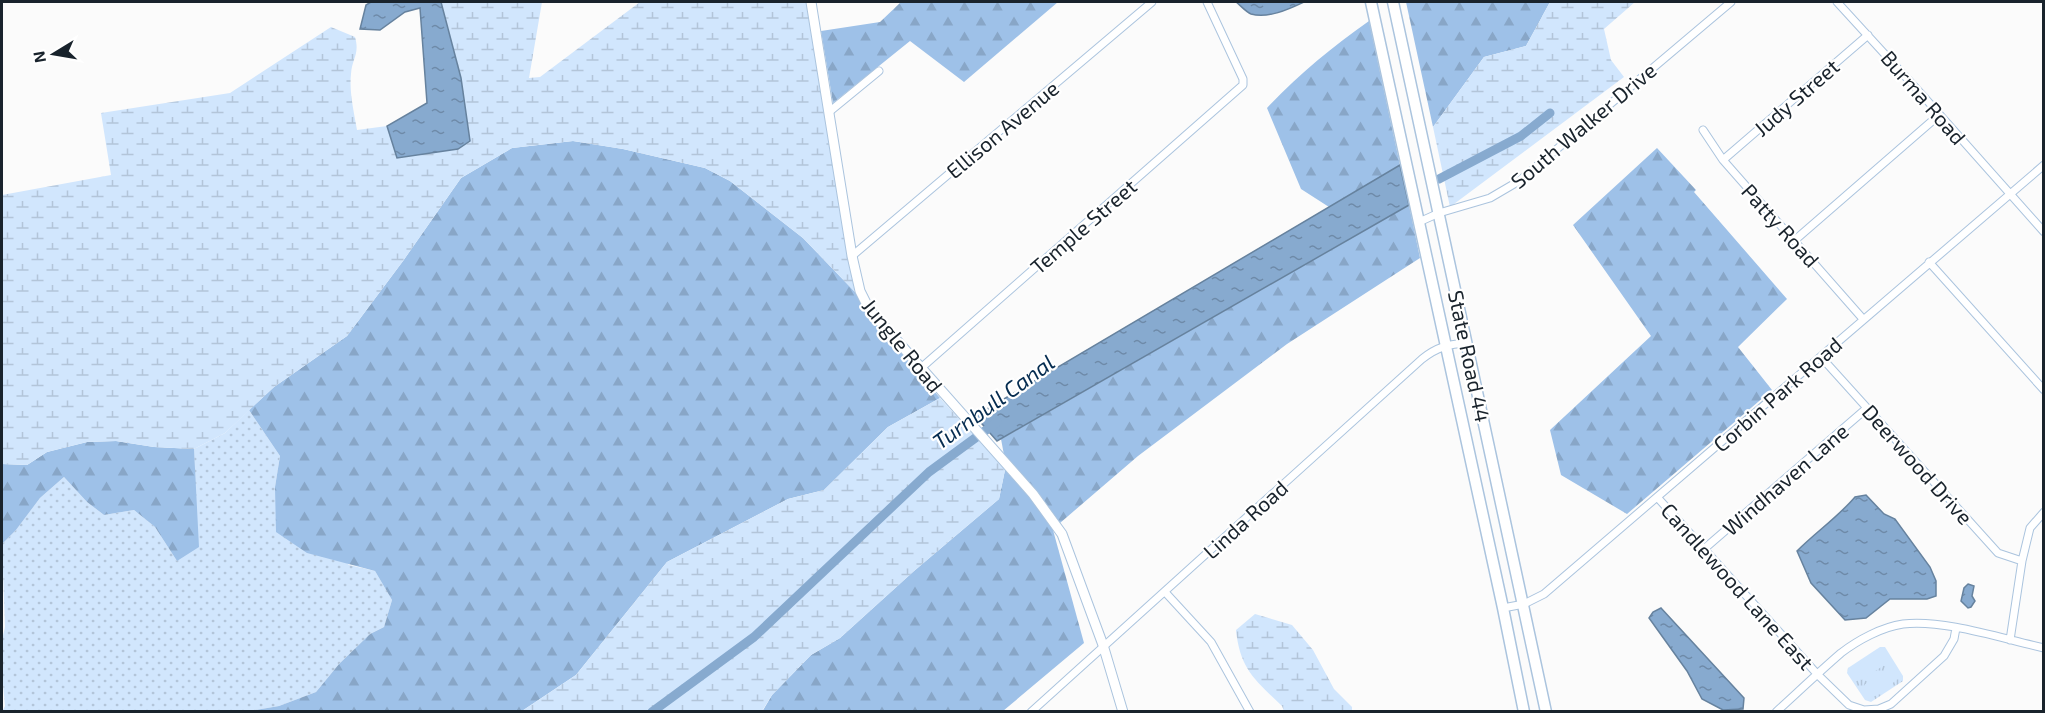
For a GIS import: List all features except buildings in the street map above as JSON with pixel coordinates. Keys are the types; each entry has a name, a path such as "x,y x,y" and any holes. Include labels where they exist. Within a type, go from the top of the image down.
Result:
{"main road":[{"name":"State Road 44","path":"1371,2 1524,711"},
{"name":"State Road 44","path":"1393,2 1546,711"}],"street":[{"name":"Jungle Road","path":"811,2 852,256 860,291 869,309 1033,494 1062,534 1103,645 1123,711"},
{"name":"Ellison Avenue","path":"852,256 1152,2"},
{"name":"Temple Street","path":"921,368 1234,93 1243,82 1207,2"},
{"name":"South Walker Drive","path":"1419,222 1439,213 1490,198 1519,181 1731,2"},
{"name":"Burma Road","path":"1837,2 2043,232"},
{"name":"Judy Street","path":"1723,160 1868,34"},
{"path":"829,112 879,72"},
{"path":"1795,240 1939,115"},
{"name":"Patty Road","path":"1703,130 1723,160 1863,319"},
{"name":"Corbin Park Road","path":"1503,608 1524,604 1544,594 2043,165"},
{"path":"1929,262 2043,390"},
{"name":"Linda Road","path":"1031,711 1422,359 1433,350 1446,345 1467,343"},
{"name":"Deerwood Drive","path":"1821,357 1998,553 2022,561"},
{"name":"Windhaven Lane","path":"1704,549 1867,408"},
{"name":"Candlewood Lane East","path":"1658,497 1818,675 1849,705 1864,710 1879,709 1891,704 1944,656 1954,639 1956,628"},
{"path":"2010,640 2022,561 2030,528 2043,512"},
{"path":"1165,592 1211,642 1250,711"},
{"path":"1776,711 1842,652 1871,634 1901,625 1921,624 1956,628 2043,648"}],"green space":[{"path":"441,2 542,2 529,78 540,77 640,2 806,2 847,256 855,292 803,238 730,181 705,168 623,149 573,141 512,148 461,178 347,336 274,387 225,433 194,449 154,447 116,441 87,442 47,452 27,465 2,464 2,195 111,175 101,113 230,93 331,27 355,37 357,48 352,69 351,88 357,130 387,126 397,158 470,141 461,78"},
{"path":"901,2 1058,2 964,82 910,41 833,103 821,31 880,22"},
{"path":"1406,2 1550,2 1526,46 1484,57 1433,127"},
{"path":"1550,2 1635,2 1604,29 1611,60 1624,77 1450,207 1433,127 1484,57 1526,46"},
{"path":"1369,21 1400,165 1329,207 1301,189 1267,108 1316,62"},
{"path":"573,141 623,149 705,168 730,181 803,238 855,292 865,311 940,398 888,427 824,490 788,499 667,562 576,675 522,711 244,712 279,706 316,692 339,664 370,634 384,627 392,600 375,571 307,553 276,532 275,487 280,456 249,410 274,387 347,336 461,178 512,148"},
{"path":"1657,148 1696,190 1694,192 1787,299 1738,347 1772,390 1627,514 1561,475 1550,430 1651,336 1573,225"},
{"path":"1409,205 1420,258 1287,344 1138,456 1060,523 1037,491 1004,455 1001,439"},
{"path":"940,398 1005,470 999,499 840,638 811,655 772,695 762,711 522,711 576,675 667,562 788,499 824,490 888,427"},
{"path":"249,410 280,456 275,487 349,565 375,571 392,600 384,627 370,634 339,664 316,692 279,706 244,712 2,712 5,706 2,640 5,627 2,544 16,530 40,498 64,477 87,502 104,515 134,510 155,527 177,561 195,493 194,449 225,433"},
{"path":"116,441 154,447 194,449 199,547 177,561 155,527 134,510 104,515 87,502 64,477 40,498 16,530 2,544 2,464 27,465 47,452 87,442"},
{"path":"1005,470 1029,496 1053,530 1084,643 1003,711 762,712 772,695 811,655 840,638 999,499"},
{"path":"1255,614 1292,625 1313,650 1334,689 1352,707 1352,711 1284,711 1282,706 1250,673 1241,655 1236,630"},
{"path":"1880,647 1885,647 1903,676 1903,681 1871,702 1865,700 1847,673 1848,668"},
{"path":"1879,652 1886,664 1861,680 1853,669"},
{"path":"1889,668 1897,680 1872,697 1864,685"}],"water":[{"path":"371,2 441,2 461,78 470,141 458,149 397,158 387,126 427,103 420,8 405,12 380,30 360,29 366,5"},
{"path":"1236,2 1304,2 1278,12 1258,15 1251,14"},
{"path":"1400,165 1409,205 997,441 975,416"},
{"path":"1866,495 1884,514 1895,519 1930,567 1936,581 1936,596 1927,599 1890,599 1866,618 1845,620 1811,583 1797,551 1855,497"},
{"path":"1968,584 1974,586 1972,596 1975,601 1968,608 1961,601 1964,588"},
{"path":"1661,608 1744,698 1743,709 1723,710 1702,699 1687,671 1649,618 1653,612"}],"waterway":[{"path":"1439,179 1521,136 1550,113"},
{"name":"Turnbull Canal","path":"652,712 754,637 929,472 997,422"}]}
